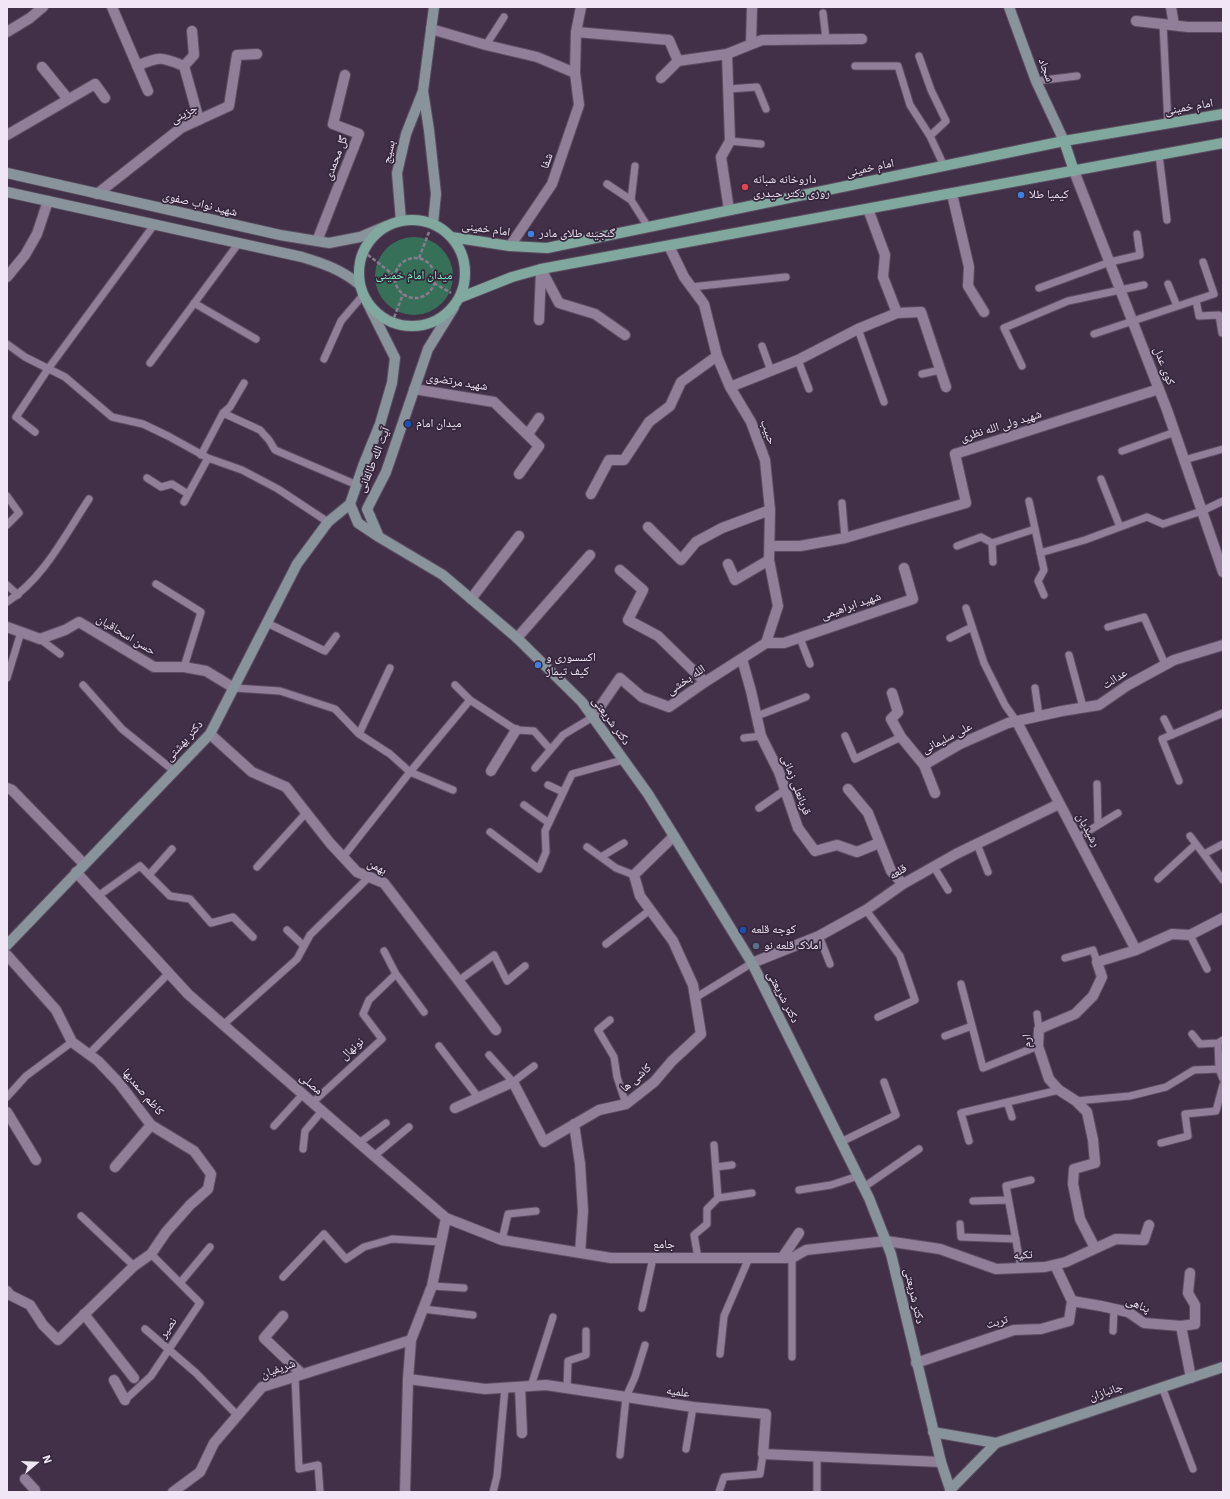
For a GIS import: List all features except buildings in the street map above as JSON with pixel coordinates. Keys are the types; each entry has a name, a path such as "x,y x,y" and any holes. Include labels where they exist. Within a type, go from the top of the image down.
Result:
{"main road":[{"name":"بسیج","path":"401,221 397,173 406,134 423,91 434,7"},
{"name":"سجاد","path":"1009,7 1036,81 1064,141"},
{"name":"بسیج","path":"423,91 436,194 433,223"},
{"name":"امام خمینی","path":"451,237 510,246 547,248 1064,141 1223,114"},
{"path":"1064,141 1074,171"},
{"path":"457,302 512,277 541,269 1223,143"},
{"name":"شهید نواب صفوی","path":"7,173 280,235 329,243 360,237 386,226"},
{"path":"7,192 302,257 325,264 346,274 363,293 377,313 392,323 409,327 426,325 441,318 457,302 462,292 466,276 464,260 458,244 447,232 433,223 417,220 401,221 386,226 373,237 363,252 359,268 363,293"},
{"name":"آیت الله طالقانی","path":"363,293 395,358 392,383 380,424 350,504 358,523 379,537"},
{"name":"آیت الله طالقانی","path":"379,537 367,510 386,472 428,349 457,302"},
{"name":"دکتر بهشتی","path":"8,941 210,734 297,564 328,522 350,504"},
{"name":"دکتر شریعتی","path":"379,537 443,575 517,638 582,702 648,794 752,963 864,1187 891,1254 933,1432 950,1491"},
{"name":"جانبازان","path":"950,1491 996,1443 1223,1367"},
{"name":"جانبازان","path":"933,1432 996,1443"}],"street":[{"path":"7,32 30,18 43,7"},
{"path":"112,7 148,92"},
{"name":"شفا","path":"510,246 552,184 579,105 575,73 576,32 581,7"},
{"path":"751,44 752,7"},
{"path":"1171,7 1174,25"},
{"path":"1136,21 1188,27 1223,27"},
{"path":"431,29 486,45 538,57 575,73"},
{"path":"184,66 194,55 192,31"},
{"path":"576,32 669,40 678,60"},
{"path":"661,78 678,60 727,54 762,40 862,39"},
{"name":"جزینی","path":"97,194 181,128 230,106 238,55 257,54"},
{"path":"727,54 730,141 721,157 729,210"},
{"path":"137,66 154,58 166,59 184,66"},
{"path":"184,66 199,120"},
{"path":"42,67 68,99"},
{"name":"گل محمدی","path":"317,241 359,134 333,124 345,75"},
{"path":"7,135 95,84 105,98"},
{"name":"کوی عدل","path":"1074,171 1133,320 1175,432 1202,511 1220,553 1223,572"},
{"path":"952,194 969,267 968,286 984,312"},
{"path":"7,277 25,254 37,234 48,201"},
{"path":"868,209 885,255 882,277 897,313"},
{"name":"حبیب","path":"669,246 684,276 704,304 717,356 730,387 752,422 764,460 770,510 769,560 778,606 766,643"},
{"path":"539,320 541,269"},
{"path":"541,269 559,303 595,314 625,335"},
{"path":"730,387 798,360 858,329 897,313 921,312 946,387"},
{"path":"591,494 609,460 624,460 649,422 670,406 681,382 717,356"},
{"name":"شهید مرتضوی","path":"414,388 494,402 539,446 519,474"},
{"name":"شهید ولی الله نظری","path":"770,546 800,546 845,538 966,504 955,454 1159,389"},
{"path":"528,434 539,418"},
{"path":"648,527 681,560 696,542 722,528 770,510"},
{"path":"471,599 518,536"},
{"path":"517,638 590,555"},
{"path":"728,564 735,580 769,560"},
{"name":"شهید ابراهیمی","path":"766,643 784,643 913,599 904,568"},
{"path":"620,570 643,590 628,620 658,636 705,682"},
{"name":"حسن اسحاقیان","path":"40,639 65,630 79,622 154,667 184,666 206,671 234,688"},
{"path":"7,627 40,639"},
{"name":"الله بخشی","path":"593,717 620,678 642,697 670,707 705,682 742,660 766,643"},
{"name":"عدالت","path":"1017,722 1039,716 1099,705 1128,685 1165,664 1223,645"},
{"name":"قربانعلی زمانی","path":"742,660 761,736 779,772 798,828 815,851 836,845 857,852 879,843"},
{"name":"علی سلیمانی","path":"892,693 898,712 891,719 901,737 924,765 960,744 1008,723 1017,722"},
{"name":"رشیدیان","path":"1017,722 1136,950"},
{"path":"491,771 516,730"},
{"name":"بهمن","path":"210,734 252,772 286,787 306,813 357,872 384,883 496,1030"},
{"path":"924,765 935,793"},
{"path":"7,788 12,790 84,864"},
{"path":"848,789 868,813 891,872 903,884"},
{"name":"قلعه","path":"752,963 819,936 866,910 903,884 977,844 1059,804"},
{"path":"634,875 674,836"},
{"name":"مصلی","path":"76,872 188,994 446,1218"},
{"name":"کاشی ها","path":"512,1082 544,1142 599,1110 626,1104 654,1082 672,1060 701,1034 693,985 673,941 640,896 634,875"},
{"path":"1097,962 1136,950 1172,934 1190,936 1222,921"},
{"name":"کاظم صمدیها","path":"7,955 56,1010 72,1042 98,1061 119,1083 151,1125 194,1151 211,1174 208,1189 166,1232 151,1254 134,1266 58,1340 43,1326 30,1305 10,1295 7,1291"},
{"name":"ارم","path":"1095,1248 1080,1219 1073,1184 1074,1170 1095,1163 1093,1140 1087,1112 1076,1101 1059,1090 1049,1079 1038,1046 1039,1029 1075,1014 1093,996 1102,977 1097,962"},
{"path":"454,1108 512,1082"},
{"path":"7,1112 36,1160"},
{"path":"574,1124 580,1164 583,1211 580,1253"},
{"path":"114,1167 151,1125"},
{"path":"405,1492 408,1379 411,1340 432,1286 446,1218"},
{"name":"جامع","path":"446,1218 502,1240 611,1258 787,1258 806,1250 886,1241"},
{"name":"تکیه","path":"886,1241 940,1249 996,1269 1045,1267 1066,1262 1116,1239 1144,1240 1149,1225"},
{"path":"787,1258 798,1233"},
{"path":"1055,1265 1072,1301"},
{"path":"1190,1272 1188,1294 1195,1305 1195,1324 1181,1326 1191,1378"},
{"name":"تربت","path":"916,1363 1014,1330 1041,1329 1069,1321 1072,1301"},
{"name":"پناهی","path":"1072,1301 1128,1312 1144,1323 1181,1326"},
{"path":"84,1314 134,1378"},
{"path":"283,1316 264,1338 298,1375"},
{"name":"شریفیان","path":"173,1492 200,1472 214,1443 262,1386 411,1340"},
{"name":"علمیه","path":"408,1379 485,1389 546,1385 693,1407 766,1414 763,1454"},
{"name":"نصیر","path":"114,1380 125,1400"},
{"path":"520,1386 522,1433"},
{"path":"763,1454 941,1462"},
{"path":"25,1479 35,1490 35,1492"}],"lane":[{"path":"824,13 826,39"},
{"path":"486,45 504,17"},
{"path":"1163,24 1168,124"},
{"path":"919,56 931,90 946,121 930,136"},
{"path":"855,66 898,66 910,105 930,136 944,166"},
{"path":"1036,81 1077,76"},
{"path":"729,89 758,87 766,109"},
{"path":"730,141 761,144"},
{"path":"1160,155 1168,220"},
{"path":"631,200 635,166"},
{"path":"607,184 631,200 648,227"},
{"path":"35,432 16,417 48,369 154,225"},
{"path":"1039,288 1110,262 1140,255 1137,234"},
{"path":"150,363 238,244"},
{"path":"1094,334 1214,294 1203,262"},
{"path":"691,286 786,277"},
{"path":"1168,284 1177,306"},
{"path":"1022,366 1004,328 1068,301 1144,285"},
{"path":"324,359 341,321 363,293"},
{"path":"1196,300 1199,316 1219,315 1222,332"},
{"path":"194,303 256,339"},
{"path":"858,329 884,402"},
{"path":"7,344 26,357 65,378 112,417 143,424 204,456 242,470 278,489 328,522"},
{"path":"762,346 771,371"},
{"path":"798,360 809,388"},
{"path":"922,374 940,370"},
{"path":"184,502 223,413 230,407 244,383"},
{"path":"223,413 260,430 275,450 357,485"},
{"path":"1122,451 1175,432"},
{"path":"1184,460 1223,449"},
{"path":"147,478 161,487 172,484 188,494"},
{"path":"1102,480 1120,527"},
{"path":"7,496 19,513 7,525"},
{"path":"7,602 18,595 42,570 89,499"},
{"path":"1029,501 1044,570 1038,581 1044,595"},
{"path":"1040,553 1084,540 1147,517 1163,524 1202,511 1223,501"},
{"path":"842,503 845,538"},
{"path":"956,546 981,537 992,543 1035,530"},
{"path":"992,543 993,562"},
{"path":"156,584 202,612 184,666"},
{"path":"7,585 18,595"},
{"path":"966,608 984,663 1006,705 1017,722"},
{"path":"1108,627 1144,617 1165,664"},
{"path":"267,623 325,651 336,636"},
{"path":"950,638 972,627"},
{"path":"7,678 21,632"},
{"path":"800,638 810,664"},
{"path":"40,639 60,654"},
{"path":"1070,654 1083,708"},
{"path":"359,734 390,668"},
{"path":"83,685 122,729 174,771"},
{"path":"455,685 470,700 516,730 534,731 550,749"},
{"path":"234,688 280,691 335,709 359,734 390,754 410,772 452,790"},
{"path":"1035,688 1039,716"},
{"path":"757,716 806,697"},
{"path":"343,857 410,772 470,700"},
{"path":"1179,781 1162,739 1223,713"},
{"path":"535,768 563,735 593,717"},
{"path":"1164,720 1172,735"},
{"path":"744,738 761,736"},
{"path":"845,736 855,758 901,737"},
{"path":"490,832 539,869 546,852 544,831 572,774 623,760"},
{"path":"1098,784 1098,825"},
{"path":"548,785 563,792"},
{"path":"759,808 785,790"},
{"path":"524,805 549,823"},
{"path":"258,867 306,813"},
{"path":"1077,838 1118,813"},
{"path":"1190,836 1223,880"},
{"path":"601,857 624,843"},
{"path":"977,844 988,872"},
{"path":"1158,879 1196,844"},
{"path":"1204,854 1223,844"},
{"path":"587,847 616,868 634,875"},
{"path":"149,875 172,849"},
{"path":"98,896 140,866 170,896 190,899 211,923 233,917 253,937"},
{"path":"934,867 948,890"},
{"path":"223,1025 297,959 310,935 369,877"},
{"path":"606,944 650,910"},
{"path":"866,910 900,956 915,1000 878,1017"},
{"path":"287,930 304,946"},
{"path":"819,936 830,964"},
{"path":"1190,936 1207,969"},
{"path":"1065,958 1093,950 1097,962"},
{"path":"384,951 396,974 424,1012"},
{"path":"458,981 494,955 507,981 525,966"},
{"path":"695,998 752,963"},
{"path":"89,1054 169,973"},
{"name":"نونهال","path":"312,1103 382,1039 363,1014 369,1000 396,974"},
{"path":"961,984 983,1068 1038,1046"},
{"path":"1037,1014 1039,1029"},
{"path":"610,1020 598,1030 614,1057 617,1077 626,1104"},
{"path":"945,1036 972,1026"},
{"path":"1192,1034 1200,1044 1221,1042 1219,1068 1223,1079"},
{"path":"7,1096 26,1076 72,1042"},
{"path":"439,1046 478,1097"},
{"path":"489,1055 512,1082 534,1066"},
{"path":"1076,1101 1130,1096 1166,1087 1194,1070 1219,1068"},
{"path":"841,1142 896,1115 884,1082"},
{"path":"1161,1143 1188,1136 1185,1114 1216,1112 1222,1095 1223,1085"},
{"path":"969,1141 961,1113 1059,1090"},
{"path":"274,1126 303,1094"},
{"path":"1007,1102 1012,1117"},
{"path":"303,1149 305,1131 322,1111"},
{"path":"359,1143 386,1123"},
{"path":"374,1156 409,1126"},
{"path":"714,1145 718,1198"},
{"path":"864,1187 919,1149"},
{"path":"716,1167 732,1165"},
{"path":"799,1190 831,1185 858,1176"},
{"path":"1021,1268 1006,1186 1031,1180"},
{"path":"698,1258 694,1234 707,1224 708,1209 718,1198 752,1193"},
{"path":"973,1201 1008,1200"},
{"path":"502,1240 508,1214 536,1211"},
{"path":"80,1216 134,1266"},
{"path":"960,1224 961,1237 1016,1239"},
{"path":"282,1277 324,1234 346,1258 364,1247 392,1239 441,1242"},
{"path":"180,1283 210,1247"},
{"name":"نصیر","path":"125,1400 151,1376 200,1303 151,1254"},
{"path":"642,1308 653,1258"},
{"path":"720,1354 724,1316 749,1258"},
{"path":"787,1258 792,1357"},
{"path":"432,1286 464,1288"},
{"path":"423,1309 473,1315"},
{"path":"1114,1309 1114,1331"},
{"path":"531,1386 553,1317"},
{"path":"145,1329 196,1373 238,1416"},
{"path":"567,1388 568,1361 586,1355 586,1331"},
{"path":"620,1455 626,1397 635,1377 645,1345"},
{"path":"298,1375 299,1469 318,1465 320,1492"},
{"path":"1162,1387 1193,1469"},
{"path":"493,1492 497,1476 505,1388"},
{"path":"686,1449 693,1407"},
{"path":"719,1492 724,1476 760,1474 763,1454"},
{"path":"817,1457 817,1492"}],"path":[{"path":"419,258 433,223"},
{"path":"363,252 395,276"},
{"path":"412,258 419,258 425,260 433,270 435,276 434,283 427,293 415,298 403,294 396,283 395,276 400,264 412,258"},
{"path":"434,283 457,302"},
{"path":"392,323 403,294"}],"green space":[{"name":"میدان امام خمینی","path":"414,237 429,240 441,249 450,261 453,276 450,291 441,303 429,312 414,315 399,312 387,303 378,291 375,276 378,261 387,249 399,240"}],"place":[{"name":"داروخانه شبانه روزی دکتر حیدری","path":"745,187"},
{"name":"کیمیا طلا","path":"1021,195"},
{"name":"گنجینه طلای مادر","path":"531,234"},
{"name":"میدان امام","path":"408,424"},
{"name":"اکسسوری و کیف تیماژ","path":"538,665"},
{"name":"کوجه قلعه","path":"743,930"},
{"name":"املاک قلعه نو","path":"756,946"}]}
